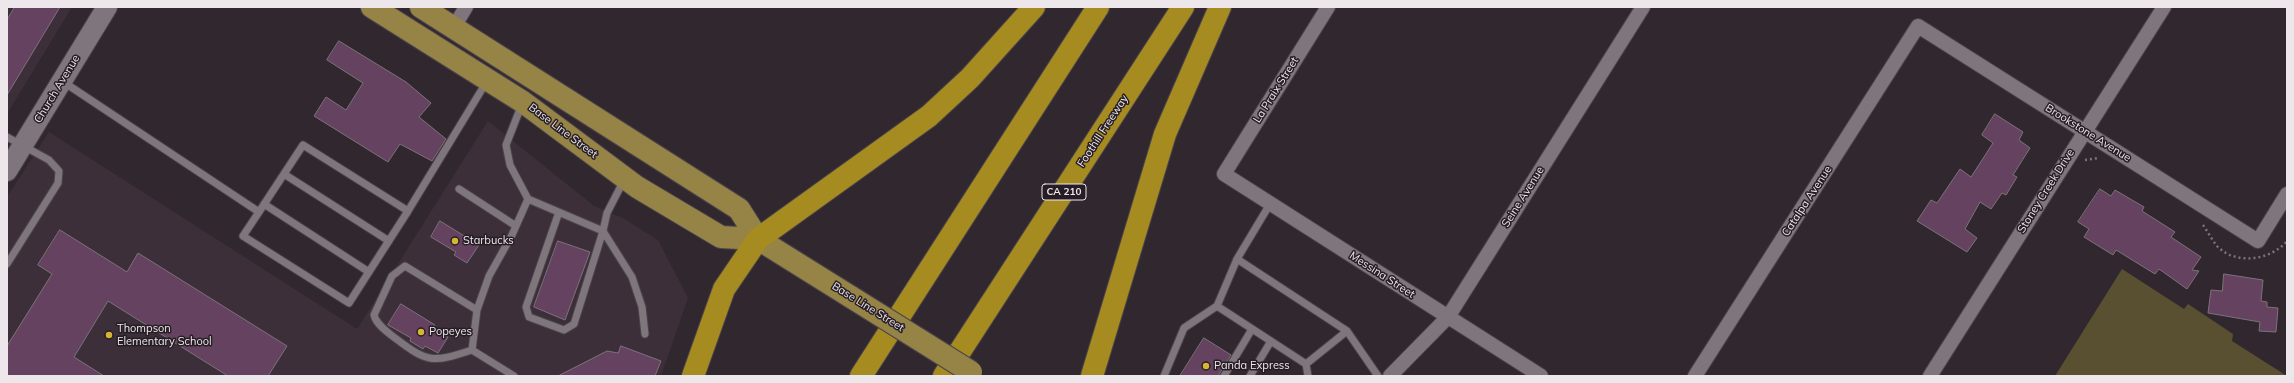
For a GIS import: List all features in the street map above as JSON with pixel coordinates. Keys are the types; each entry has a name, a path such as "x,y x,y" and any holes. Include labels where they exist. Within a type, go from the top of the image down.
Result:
{"highway":[{"path":"693,376 724,289 758,239 929,116 970,78 1034,7"},
{"path":"861,376 1098,7"},
{"name":"Foothill Freeway","path":"944,376 1184,7"},
{"path":"1092,376 1165,134 1220,7"}],"main road":[{"name":"Base Line Street","path":"372,7 523,102 625,178 721,237 758,239"},
{"path":"390,7 423,25 454,27"},
{"name":"Base Line Street","path":"422,7 739,209 758,239 977,376"},
{"path":"523,102 537,80"}],"street":[{"name":"Church Avenue","path":"7,171 15,140 62,80 107,7"},
{"path":"454,27 466,7"},
{"name":"La Praix Street","path":"1224,174 1328,7"},
{"name":"Seine Avenue","path":"1390,376 1448,317 1643,7"},
{"name":"Stoney Creek Drive","path":"1930,376 2164,7"},
{"name":"Brookstone Avenue","path":"1918,26 2085,130 2258,241 2287,194"},
{"name":"Catalpa Avenue","path":"1695,376 1918,26"},
{"name":"Messina Street","path":"1224,174 1541,376"}],"lane":[{"path":"62,80 259,212"},
{"path":"408,211 303,144 243,236 349,303 370,272 408,211 488,80"},
{"path":"523,102 506,145 510,165 528,198 603,231 632,277 642,307 645,334"},
{"path":"7,264 58,183 59,171 49,160 15,140"},
{"path":"284,174 389,241"},
{"path":"559,212 526,307 529,317 564,330 574,324 603,231 606,213 625,178"},
{"path":"460,189 516,226"},
{"path":"472,350 477,310 489,276 516,226 528,198"},
{"path":"264,204 370,272"},
{"path":"1164,376 1184,328 1216,306 1236,259 1270,204"},
{"path":"1236,259 1347,331 1378,376"},
{"path":"477,310 405,266 392,276 375,310 375,318 385,331 423,357 444,359 472,350 514,376"},
{"path":"1216,306 1306,364 1308,376"},
{"path":"1224,376 1252,329"},
{"path":"1306,364 1347,331"},
{"path":"1250,376 1271,342"}],"path":[{"path":"2084,160 2098,158 2105,162"},
{"path":"2200,221 2218,247 2232,254 2249,259 2265,257 2287,241"}],"shaded area":[{"path":"7,7 72,7 7,114"},
{"path":"488,121 594,206 623,218 658,240 688,298 661,376 7,376 7,197 49,132 357,329"},
{"path":"2122,269 2184,309 2188,304 2233,334 2232,341 2287,376 2055,376"}],"building":[{"path":"15,7 60,7 7,95 7,20"},
{"path":"339,41 406,82 431,103 419,117 446,139 432,161 400,144 388,162 314,116 326,97 346,110 363,83 327,60"},
{"path":"1995,114 2023,132 2019,140 2030,148 2013,175 2017,177 2006,195 2002,193 1991,209 1980,202 1965,229 1977,238 1967,252 1917,221 1931,200 1937,203 1960,169 1971,177 1993,143 1982,135"},
{"path":"2100,189 2111,196 2115,190 2144,207 2142,211 2175,232 2171,237 2201,257 2192,270 2199,271 2187,289 2159,269 2155,274 2116,250 2113,255 2084,237 2089,229 2078,222"},
{"name":"Starbucks","path":"440,221 479,245 467,263 454,255 456,252 431,237"},
{"path":"60,230 127,272 138,253 287,346 268,376 228,376 108,301 74,357 104,376 7,376 7,346 52,274 38,265"},
{"path":"558,241 590,252 565,320 534,307"},
{"path":"2224,274 2263,280 2261,301 2267,302 2267,307 2278,308 2276,332 2259,331 2260,322 2208,313 2211,290 2222,291"},
{"name":"Popeyes","path":"401,304 435,325 434,328 448,337 438,353 425,346 423,349 410,341 411,338 388,325"},
{"name":"Panda Express","path":"1204,338 1231,355 1218,376 1180,376"},
{"path":"621,346 661,361 655,376 558,376 607,351 618,353"}],"place":[{"name":"Starbucks","path":"455,241"},
{"name":"Popeyes","path":"421,332"},
{"name":"Thompson Elementary School","path":"109,335"},
{"name":"Panda Express","path":"1206,366"}]}
